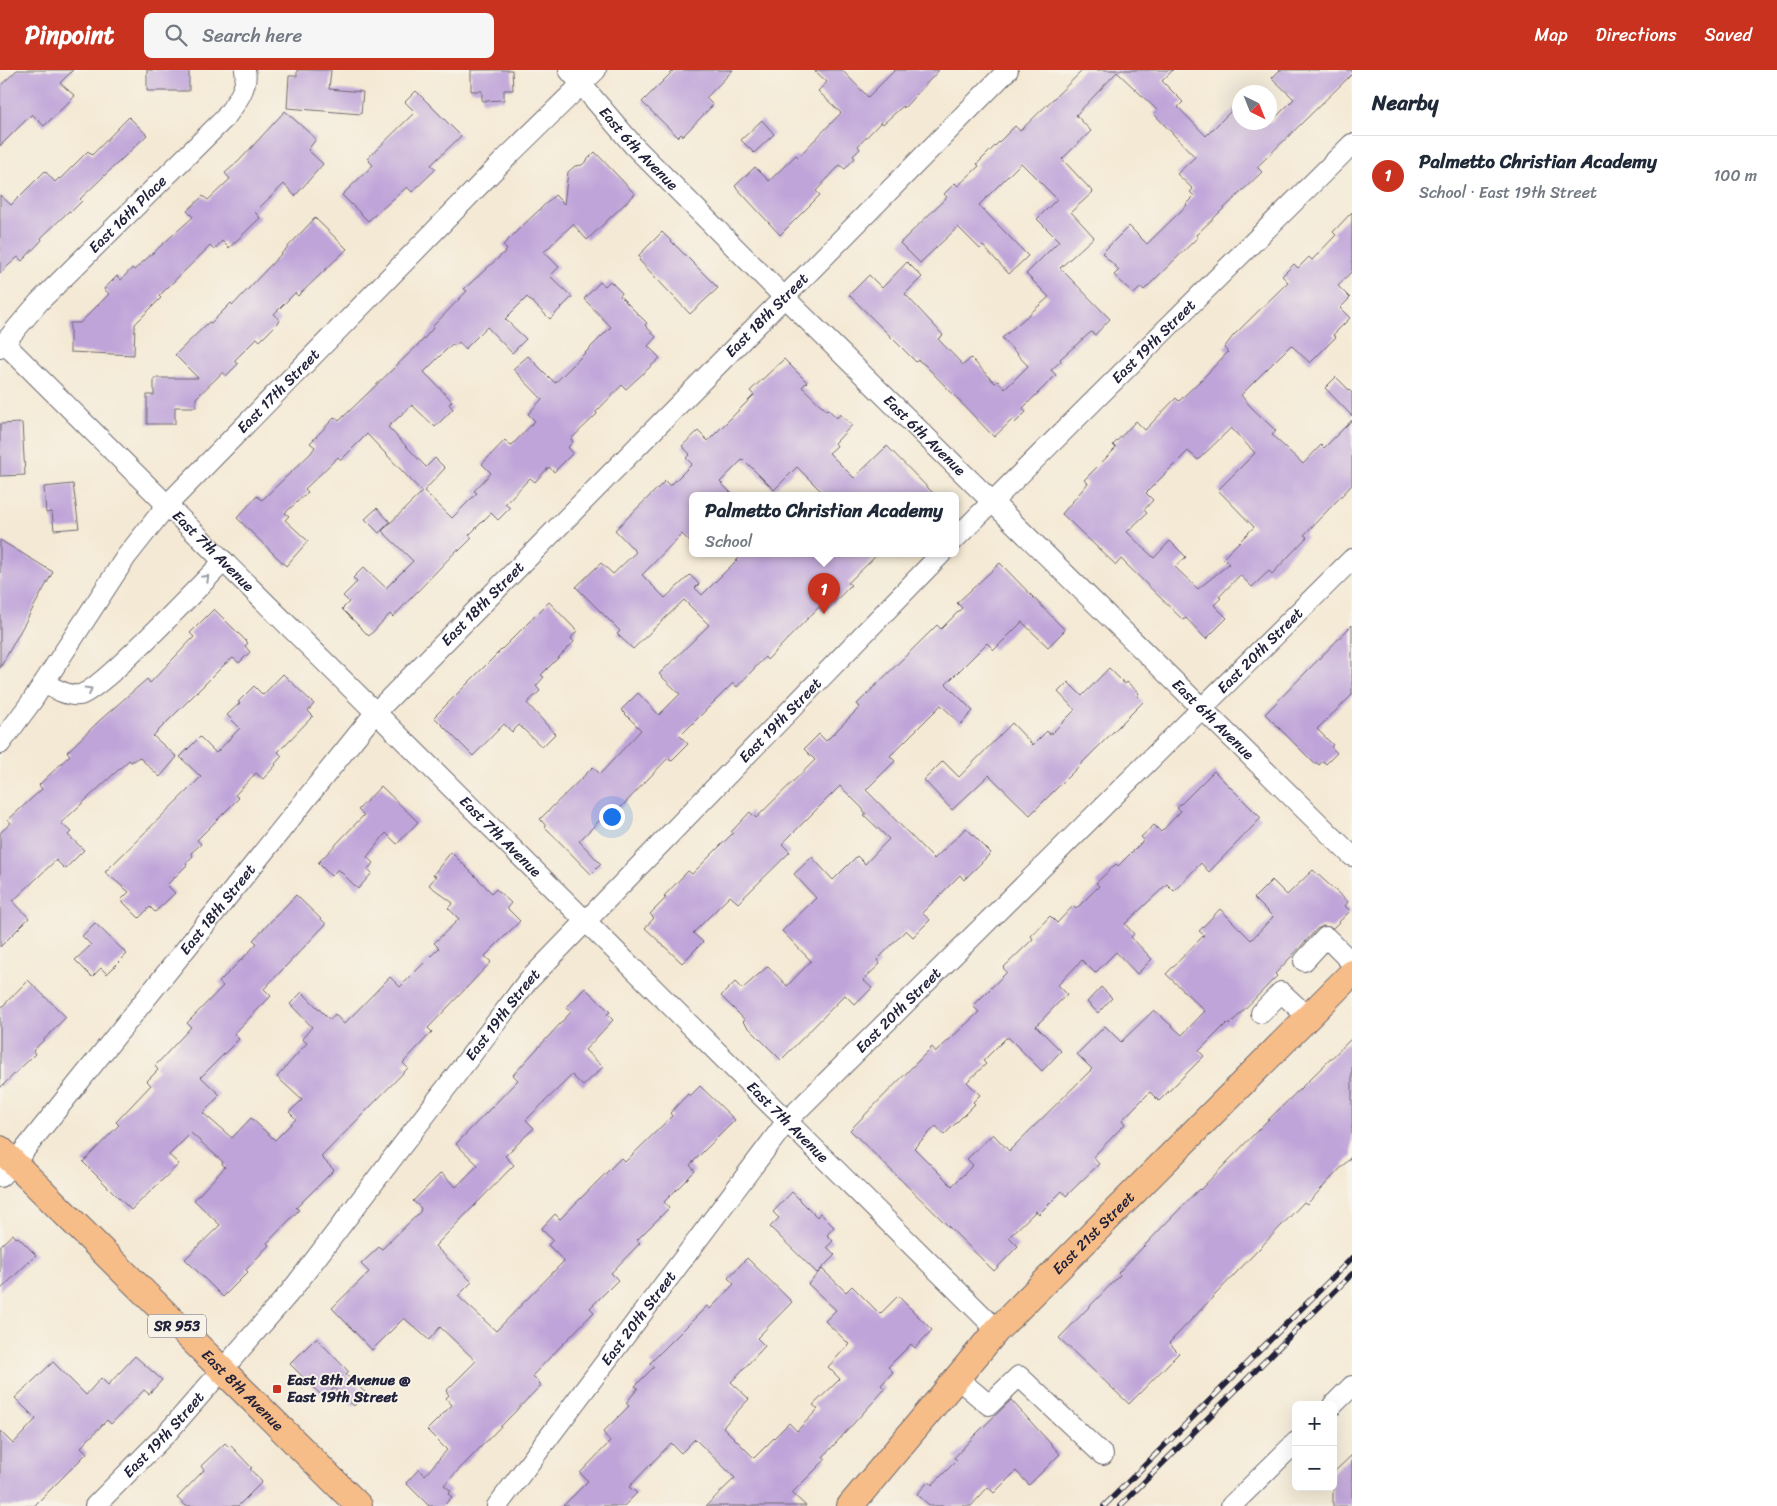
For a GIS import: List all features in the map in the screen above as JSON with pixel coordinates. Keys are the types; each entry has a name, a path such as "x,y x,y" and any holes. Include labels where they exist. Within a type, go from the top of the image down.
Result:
{"main road":[{"name":"East 21st Street","path":"850,1506 997,1330 1352,973"},
{"name":"East 8th Avenue","path":"5,1163 359,1506"}],"street":[{"name":"East 17th Street","path":"0,744 44,683 126,557 167,505 503,160 576,77 596,70"},
{"name":"East 18th Street","path":"5,1163 375,713 1008,70"},
{"name":"East 16th Place","path":"2,345 38,302 226,118 240,96 245,73"},
{"name":"East 6th Avenue","path":"576,77 634,146 784,297 1352,856"},
{"name":"East 19th Street","path":"959,535 1352,144"},
{"name":"East 7th Avenue","path":"2,345 224,561 997,1330"},
{"name":"East 19th Street","path":"95,1506 168,1432 291,1291 526,982 938,557"},
{"name":"East 20th Street","path":"497,1506 787,1121 1352,560"},
{"path":"44,683 54,689 78,695 89,692 136,649 224,561"},
{"path":"1304,961 1326,937 1352,963"},
{"path":"1261,1012 1281,992 1308,1017"},
{"path":"957,1378 990,1405 1019,1376 1103,1455"},
{"path":"1337,1401 1352,1386"},
{"path":"1230,1506 1292,1446"}],"building":[{"path":"17,70 73,70 60,83 75,96 44,126 32,114 0,146 0,86"},
{"path":"147,70 189,70 189,91 147,91"},
{"path":"297,70 331,70 329,89 363,92 361,114 287,108 289,76 297,76"},
{"path":"471,70 512,70 513,90 504,90 504,100 482,101 482,91 471,91"},
{"path":"674,70 733,70 706,98 713,105 683,136 681,134 678,137 642,102"},
{"path":"814,70 842,70 868,97 895,70 939,70 904,108 903,106 883,124 881,122 858,146 860,149 853,156 855,158 845,169 840,165 816,191 820,195 780,235 735,186 755,167 769,181 796,155 798,157 841,113 818,91 827,82"},
{"path":"1083,70 1173,70 1162,81 1183,102 1178,107 1206,136 1232,110 1232,130 1277,130 1277,116 1294,99 1272,78 1280,70 1352,70 1352,74 1257,167 1262,172 1196,235 1198,237 1144,290 1141,287 1134,294 1114,275 1119,270 1102,253 1129,226 1147,244 1187,205 1194,196 1190,192 1193,189 1177,174 1195,157 1154,114 1157,110 1117,72 1076,115 1091,131 1062,159 1093,192 1071,212 1094,237 1060,268 1110,319 1095,335 1091,332 1060,359 1061,361 1051,370 1056,375 1023,408 1026,412 1015,423 1012,420 994,437 925,365 918,360 916,362 849,295 869,275 882,288 907,262 922,277 905,294 943,335 938,339 963,365 971,358 995,383 998,381 1005,389 1028,366 1002,338 1049,297 1026,274 1059,241 1037,219 1057,199 1021,163 979,205 1028,256 1009,274 983,246 980,249 958,227 920,263 900,243 947,197 944,194 955,183 958,186 979,166 977,164 1015,126 1020,131"},
{"path":"416,91 461,136 431,165 436,169 412,192 407,187 368,221 342,195 373,165 367,159 415,112 405,102"},
{"path":"285,111 316,139 308,150 323,164 295,196 284,184 255,212 260,218 229,248 222,241 214,250 210,246 159,296 161,298 135,324 134,355 70,352 70,323 80,323 109,294 104,289 117,276 121,280 132,268 134,270 193,217 187,211 203,196 208,200 230,179 225,173 239,161"},
{"path":"129,117 147,135 80,199 82,201 71,212 69,211 41,238 42,240 22,261 18,257 0,273 0,195 11,205 45,171 55,182 60,179 88,151 92,155"},
{"path":"762,120 774,134 754,153 741,140"},
{"path":"595,152 635,194 587,240 573,224 544,252 559,267 550,276 572,297 550,319 527,297 505,319 526,339 512,353 487,327 465,349 459,342 455,346 452,344 424,372 452,401 449,404 453,409 435,427 412,405 388,427 426,467 435,458 445,468 424,491 452,518 477,493 474,491 491,473 482,464 505,440 511,446 535,421 528,414 542,399 513,369 528,356 555,383 611,327 584,299 600,282 605,286 610,281 622,293 620,296 647,323 645,325 656,337 648,346 660,358 626,389 622,385 596,412 597,414 571,439 573,442 568,447 573,453 554,472 549,467 535,482 530,478 505,504 510,508 498,520 491,513 469,535 472,538 459,551 458,549 393,617 390,614 369,636 342,609 349,602 343,596 357,582 353,578 364,567 386,588 413,561 382,531 422,492 367,434 341,460 338,457 305,489 308,492 285,513 289,516 285,520 308,541 286,566 237,518 257,496 262,500 311,453 315,447 310,443 335,417 339,421 423,340 432,327 467,291 464,289 507,250 503,245 520,228 555,195 564,204 568,172 575,166 582,165"},
{"path":"1352,212 1352,271 1338,286 1350,298 1340,308 1350,318 1333,335 1336,337 1310,363 1291,345 1241,395 1276,431 1272,435 1303,464 1321,445 1324,448 1352,420 1352,485 1304,535 1307,537 1272,574 1269,571 1252,587 1240,575 1219,597 1221,598 1214,605 1227,618 1206,639 1186,618 1183,620 1121,559 1116,565 1062,514 1088,483 1084,480 1116,448 1113,445 1136,421 1145,430 1176,398 1179,401 1202,379 1228,352 1224,348 1233,336 1288,282 1282,276 1294,264 1298,268 1309,257 1312,260 1336,235 1333,232","holes":["1231,428 1255,453 1218,490 1254,527 1223,558 1229,564 1198,589 1175,567 1186,557 1170,541 1154,558 1127,532 1147,513 1144,510 1153,500 1146,493 1188,451 1198,460"]},
{"path":"315,218 347,249 298,296 295,293 274,314 280,321 260,341 257,338 234,361 238,364 226,376 223,372 196,398 196,407 175,407 175,424 147,424 147,395 154,395 154,378 198,378 175,355 231,303 233,305"},
{"path":"662,232 718,288 690,314 639,260 641,258 638,256"},
{"path":"784,359 807,382 802,387 826,410 828,409 837,418 840,414 852,425 835,443 837,446 829,453 854,478 887,446 932,492 822,492 797,467 774,490 743,459 720,482 730,492 689,492 689,541 682,534 642,575 665,598 690,575 699,584 695,588 702,595 740,557 875,557 848,583 851,585 824,613 819,607 767,660 765,657 737,687 733,683 680,736 688,744 671,761 668,758 607,822 602,818 579,841 601,864 591,874 545,827 540,819 593,767 600,774 641,730 621,710 638,693 659,715 680,694 659,674 709,625 684,600 633,649 617,634 620,631 576,587 601,563 613,574 636,552 615,530 665,481 670,486 692,464 686,458 690,454 682,446 698,431 708,441 754,395 750,391"},
{"path":"1336,377 1352,393 1352,416 1325,388"},
{"path":"22,423 25,475 0,476 0,424"},
{"path":"73,484 79,528 54,530 52,512 46,513 44,487"},
{"path":"377,508 390,522 379,533 365,519"},
{"path":"0,540 53,572 0,668"},
{"path":"1000,563 1065,630 1048,647 1022,622 994,650 987,643 946,684 973,711 961,724 941,705 890,756 895,761 866,790 934,859 966,828 991,853 964,880 960,875 922,913 930,920 913,937 906,930 877,960 880,964 863,980 872,988 855,1005 845,995 781,1060 743,1022 745,1020 721,996 735,982 742,989 768,966 787,986 811,961 782,931 816,898 794,874 812,857 833,880 857,856 865,864 889,839 864,815 866,814 862,808 840,786 782,844 790,852 738,903 730,896 693,933 703,942 682,963 645,928 654,918 650,914 688,871 692,874 733,833 731,832 750,812 756,818 815,760 804,749 819,734 826,741 860,707 857,704 937,625 941,629 962,608 957,603"},
{"path":"549,602 577,631 571,638 574,642 541,675 544,677 536,686 540,691 527,703 555,734 542,747 519,725 512,732 504,724 473,756 434,717"},
{"path":"214,609 248,643 245,646 250,652 239,663 233,658 225,664 153,736 177,757 160,777 139,757 131,762 129,760 61,823 71,832 68,835 84,850 65,869 56,860 13,901 29,918 0,947 0,833 11,823 8,820 42,789 39,785 70,755 67,752 99,721 147,679 150,683 194,637 190,633"},
{"path":"1352,625 1352,695 1317,729 1333,745 1331,747 1337,753 1326,764 1323,761 1319,765 1316,762 1315,764 1265,714"},
{"path":"1109,668 1125,684 1127,682 1139,693 1137,696 1143,702 1030,815 989,775 952,810 924,780 943,761 959,777 1012,723 1033,745 1047,731 1050,735 1075,710 1058,692 1068,682 1082,696"},
{"path":"283,674 314,704 308,711 313,716 278,752 282,756 263,779 256,773 235,795 239,798 197,840 201,844 191,853 193,856 186,863 187,865 167,885 175,893 155,912 150,907 139,918 121,900 129,892 105,872 201,777 180,757 200,737 216,753 240,728 227,715 240,703 238,702 254,686 263,695"},
{"path":"1214,771 1261,818 1209,872 1201,863 1174,891 1167,884 1125,924 1134,934 1131,937 1152,959 1137,974 1116,952 1095,973 1082,960 1058,985 1067,994 1036,1026 1061,1051 1042,1071 1009,1038 1006,1038 983,1061 986,1064 967,1082 980,1095 973,1102 975,1104 944,1135 936,1126 914,1148 952,1186 973,1165 967,1159 993,1134 1009,1151 1092,1069 1077,1054 1105,1026 1121,1042 1154,1010 1182,1035 1205,1011 1166,974 1204,935 1199,931 1220,909 1251,940 1273,917 1254,898 1272,880 1287,895 1313,870 1348,902 1345,906 1350,911 1333,928 1323,926 1317,929 1275,974 1277,976 1229,1025 1227,1023 1199,1051 1204,1056 1159,1101 1150,1092 1122,1120 1125,1124 1093,1157 1099,1164 1066,1196 1062,1191 1039,1214 1036,1211 1009,1237 1018,1246 994,1271 850,1130 932,1047 936,1052 979,1012 973,1006 1007,972 1003,968 1033,939 1031,936 1050,916 1057,923 1073,906 1076,909 1099,886 1096,883 1116,864 1118,866 1144,840 1141,837 1154,825 1161,832 1181,811 1177,808"},
{"path":"381,786 418,822 397,844 386,833 367,857 373,863 368,869 372,873 358,889 338,869 331,876 318,863 364,815 358,810"},
{"path":"451,852 492,893 496,889 511,903 507,908 520,921 485,956 491,962 428,1028 432,1032 403,1063 408,1068 321,1157 334,1170 296,1208 299,1210 267,1243 269,1245 246,1270 248,1272 223,1297 185,1259 220,1225 194,1200 225,1167 222,1164 223,1162 191,1133 169,1155 179,1164 131,1210 83,1162 119,1125 116,1122 151,1085 147,1081 158,1070 155,1066 191,1027 187,1023 223,986 219,982 257,943 253,940 296,895 326,924 264,989 271,996 234,1034 239,1039 201,1077 220,1095 203,1113 232,1138 251,1118 275,1140 296,1119 289,1112 302,1100 277,1077 307,1043 302,1039 312,1027 290,1004 302,992 330,1020 335,1014 344,1024 390,977 400,987 439,948 434,943 459,919 448,908 453,903 429,885 436,876 433,875"},
{"path":"95,923 127,954 107,974 101,968 92,977 75,960 91,945 82,936"},
{"path":"28,980 66,1017 33,1051 35,1054 0,1088 0,1009"},
{"path":"1101,987 1112,998 1098,1013 1087,1002"},
{"path":"585,988 610,1012 607,1014 613,1020 585,1050 603,1067 583,1086 572,1075 526,1120 534,1128 505,1156 514,1165 435,1246 472,1282 458,1296 496,1331 564,1261 548,1245 553,1240 541,1229 555,1214 560,1219 621,1158 625,1162 672,1116 670,1113 688,1094 690,1096 700,1086 735,1120 690,1165 695,1171 664,1202 669,1208 637,1240 640,1243 611,1273 618,1280 590,1308 594,1312 532,1376 541,1385 444,1485 451,1491 448,1494 452,1497 443,1506 429,1506 406,1483 419,1469 425,1475 447,1450 427,1430 452,1405 446,1398 449,1395 446,1391 476,1361 440,1327 429,1340 404,1318 372,1350 332,1308 369,1272 361,1264 379,1247 382,1249 420,1212 421,1208 413,1201 441,1173 456,1187 478,1165 456,1144 518,1080 513,1075 571,1012 566,1008"},
{"path":"1352,1038 1352,1156 1307,1204 1304,1202 1169,1343 1179,1353 1129,1404 1059,1338 1120,1275 1118,1273 1199,1189"},
{"path":"792,1192 817,1217 820,1213 834,1227 827,1235 833,1241 827,1247 835,1255 817,1273 770,1227 779,1218 773,1212"},
{"path":"13,1234 36,1255 0,1290 0,1246"},
{"path":"747,1258 792,1302 757,1338 765,1346 731,1382 749,1399 723,1427 754,1458 789,1423 797,1431 818,1409 813,1405 840,1379 828,1367 849,1344 825,1321 836,1310 808,1284 822,1269 846,1292 852,1286 880,1314 898,1296 932,1330 915,1348 911,1344 888,1367 893,1372 881,1385 885,1389 823,1457 826,1459 792,1493 806,1506 706,1506 735,1478 695,1439 681,1453 671,1443 629,1487 637,1493 624,1506 563,1506 588,1481 580,1473 610,1442 603,1432 629,1406 626,1403 638,1388 635,1386 654,1367 650,1363 707,1306 710,1309 734,1284 728,1278"},
{"path":"316,1338 349,1372 346,1375 366,1393 354,1406 334,1388 324,1398 290,1364"},
{"path":"135,1356 162,1380 149,1394 144,1390 111,1424 107,1420 81,1447 87,1453 34,1506 0,1506 0,1431 13,1444 36,1419 15,1398 53,1362 86,1395 101,1378 108,1385"},
{"path":"1011,1400 1060,1454 1029,1485 1016,1471 994,1493 988,1487 971,1506 930,1506 917,1494 929,1481 932,1485 957,1460 954,1458"},
{"path":"225,1443 229,1447 231,1446 252,1468 250,1469 262,1482 238,1506 186,1506 177,1498 204,1470 201,1466"},
{"path":"1352,1455 1352,1506 1333,1506 1333,1491 1337,1491 1337,1469"}],"railway":[{"path":"1104,1506 1352,1258"},
{"path":"1120,1506 1352,1274"}],"place":[{"name":"Palmetto Christian Academy","path":"824,614"},
{"name":"East 8th Avenue @ East 19th Street","path":"277,1389"}]}
